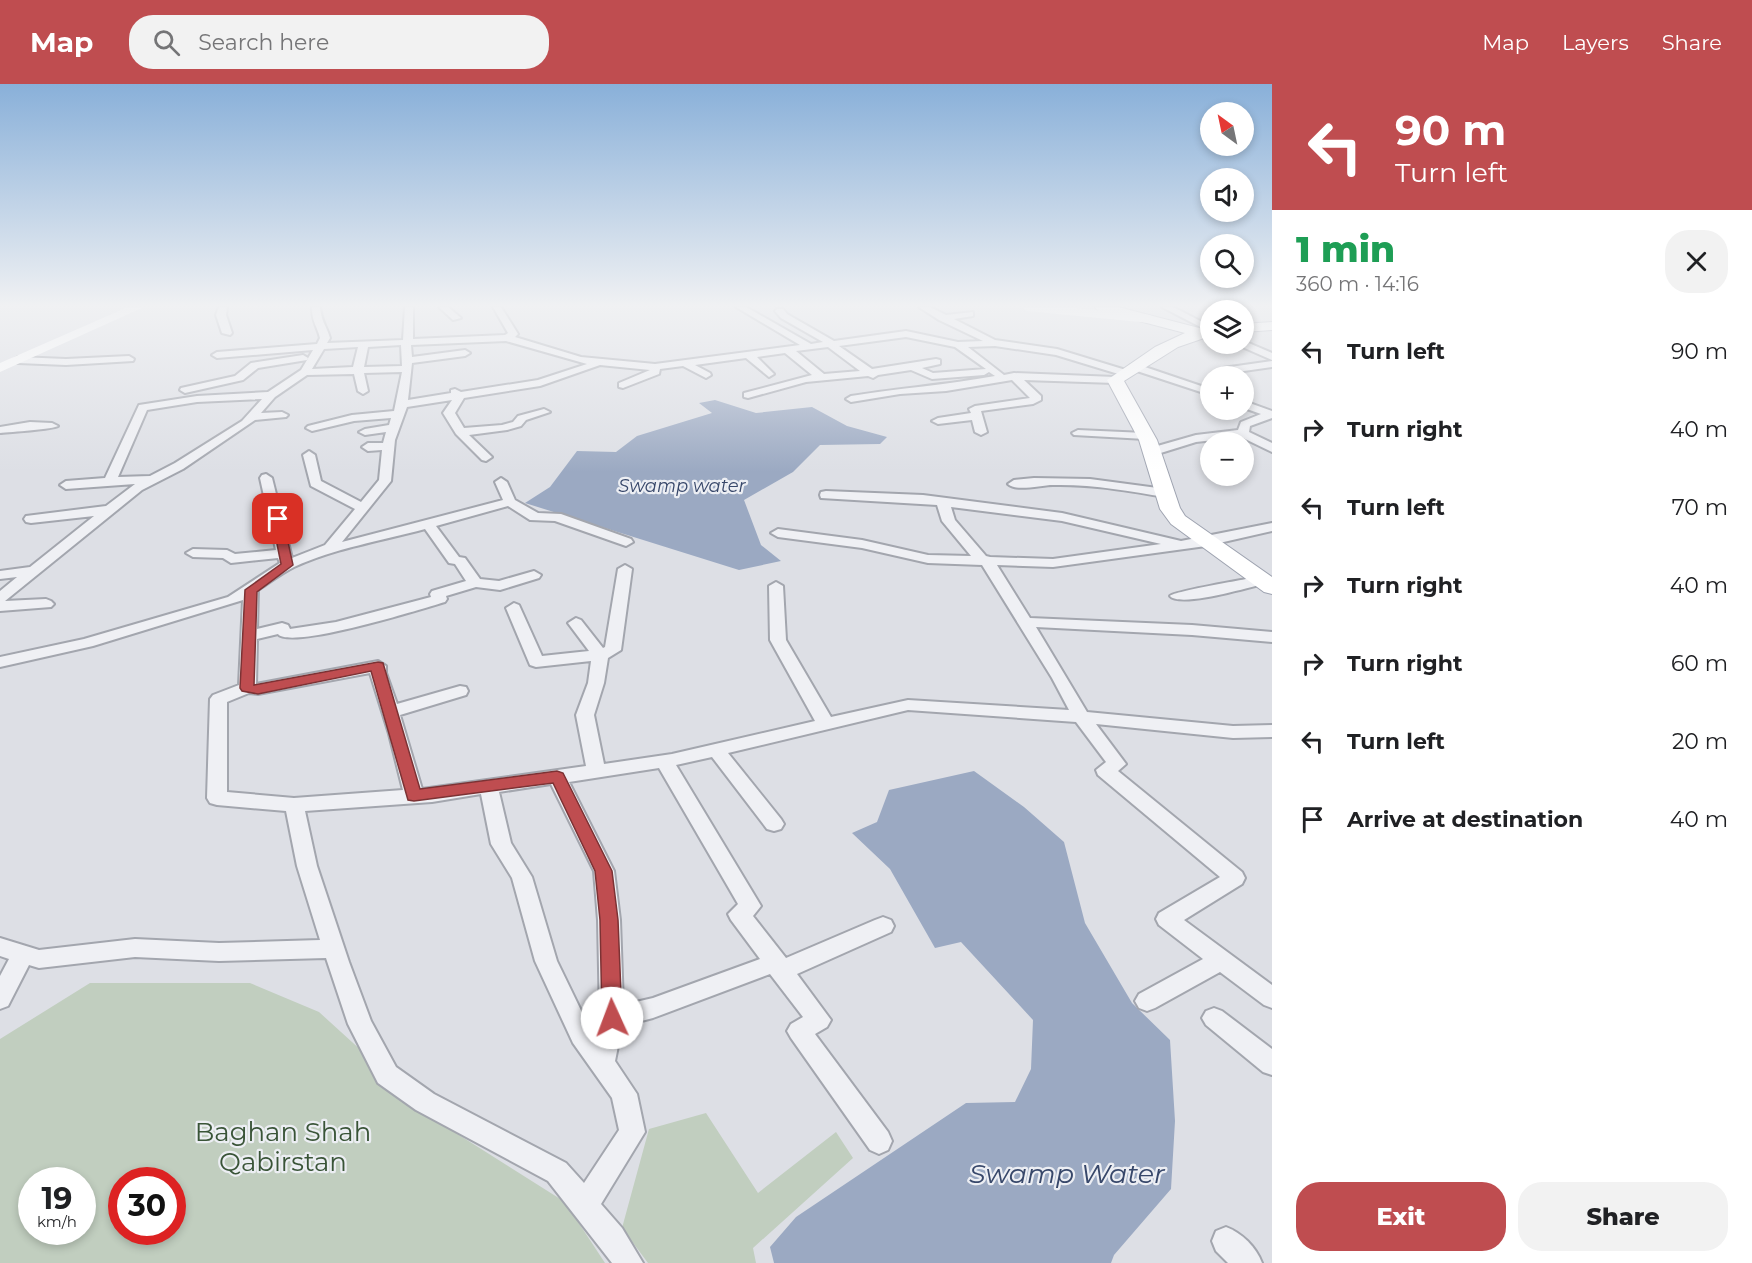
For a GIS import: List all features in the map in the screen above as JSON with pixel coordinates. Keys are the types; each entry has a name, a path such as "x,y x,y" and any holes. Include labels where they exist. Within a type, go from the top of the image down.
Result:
{"main road":[{"path":"1142,362 1125,374 1170,508 1178,520 1206,542 1267,583"}],"street":[{"path":"185,390 239,378 255,365 277,362"},
{"path":"0,598 138,487 210,447 251,417 271,395 305,372 310,362"},
{"path":"360,362 358,370 363,391"},
{"path":"305,372 358,370 421,362"},
{"path":"602,362 655,367 693,362"},
{"path":"312,428 492,390 540,383 602,362"},
{"path":"757,362 770,374"},
{"path":"803,362 821,377"},
{"path":"855,362 900,391"},
{"path":"748,395 793,382 821,377 869,373 936,362"},
{"path":"981,432 975,409 1037,398 985,362"},
{"path":"1088,362 1125,374 1200,389"},
{"path":"685,363 706,375"},
{"path":"1254,366 1272,364"},
{"path":"330,548 385,481 389,446 400,409 407,365"},
{"path":"623,385 655,372 655,367"},
{"path":"912,367 932,375 1125,374"},
{"path":"851,399 900,391 946,388 1005,375"},
{"path":"451,387 459,397"},
{"path":"110,482 143,407 197,399 271,395"},
{"path":"459,397 449,413 460,432 486,457"},
{"path":"1254,408 1272,414"},
{"path":"460,432 503,428 517,424 522,418 544,412"},
{"path":"1243,432 1245,424 1272,414"},
{"path":"251,417 282,415"},
{"path":"938,421 976,416"},
{"path":"0,430 30,425 52,426"},
{"path":"365,432 393,428"},
{"path":"1078,434 1148,444 1200,438"},
{"path":"1254,439 1272,448"},
{"path":"368,447 389,446"},
{"path":"309,455 315,483 364,508"},
{"path":"66,485 157,478"},
{"path":"266,478 286,559"},
{"path":"1014,484 1049,479 1092,481 1165,493"},
{"path":"501,482 510,502 535,517 556,517 626,542"},
{"path":"826,495 942,501 1062,517 1182,545"},
{"path":"942,501 949,520 984,560 1026,622 1081,717 1117,764 1105,770 1235,878 1167,919 1272,998"},
{"path":"193,553 227,554 231,559 286,559 356,544 510,502"},
{"path":"31,519 109,510"},
{"path":"428,524 454,560 459,561 475,583"},
{"path":"778,533 862,544 928,559 1053,563 1206,542 1272,527"},
{"path":"0,663 98,639 233,600 251,590 286,559"},
{"path":"514,609 536,662 600,655 613,650 625,569"},
{"path":"0,575 32,571"},
{"path":"249,636 282,628 286,634 337,627 440,599 437,594 475,583 500,586 534,575"},
{"path":"1177,596 1267,583"},
{"path":"776,586 778,640 826,724"},
{"path":"247,688 251,590"},
{"path":"0,606 46,604"},
{"path":"1026,622 1192,630 1272,637"},
{"path":"576,623 600,655 596,684 585,715 596,771"},
{"path":"414,796 378,673 378,666 258,689 247,688 219,699 217,798 294,805 414,796 664,761 908,705 1016,711 1233,732 1272,731"},
{"path":"391,712 460,691"},
{"path":"716,750 774,824"},
{"path":"664,761 750,906 739,915 819,1020 799,1031 879,1141"},
{"path":"557,777 604,871 609,920 612,1018 602,1064"},
{"path":"489,787 501,844 522,877 546,961 581,1035 624,1094 632,1132 585,1205"},
{"path":"294,805 307,866 334,949 360,1024 387,1075 425,1102 557,1172 612,1238 629,1263"},
{"path":"612,1018 653,1008 777,967 883,926"},
{"path":"0,948 39,959 135,948 219,952 334,949"},
{"path":"0,999 23,954"},
{"path":"1147,1001 1221,960"},
{"path":"1214,1018 1272,1064"},
{"path":"1226,1241 1248,1263"}],"green space":[{"name":"Baghan Shah Qabirstan","path":"90,983 250,983 319,1012 363,1052 380,1085 565,1202 605,1263 0,1263 0,1039"},
{"path":"706,1113 758,1193 836,1132 853,1158 753,1248 756,1263 648,1263 622,1228 649,1129"}],"water":[{"name":"Swamp water","path":"715,400 756,413 812,407 847,426 887,437 880,444 820,445 793,472 744,500 761,545 781,561 739,570 525,503 550,487 577,451 616,452 637,436 712,413 699,403"},
{"name":"Swamp Water","path":"974,771 1024,807 1064,842 1085,923 1132,1003 1170,1040 1175,1121 1171,1189 1114,1255 1111,1263 774,1263 770,1247 796,1217 966,1103 1015,1102 1031,1069 1033,1020 961,942 935,948 890,869 852,833 877,822 889,790"}],"route":[{"path":"278,519 287,565 251,590 247,688 258,689 378,666 378,673 398,734 414,796 557,777 604,871 609,920 612,1018"}]}
